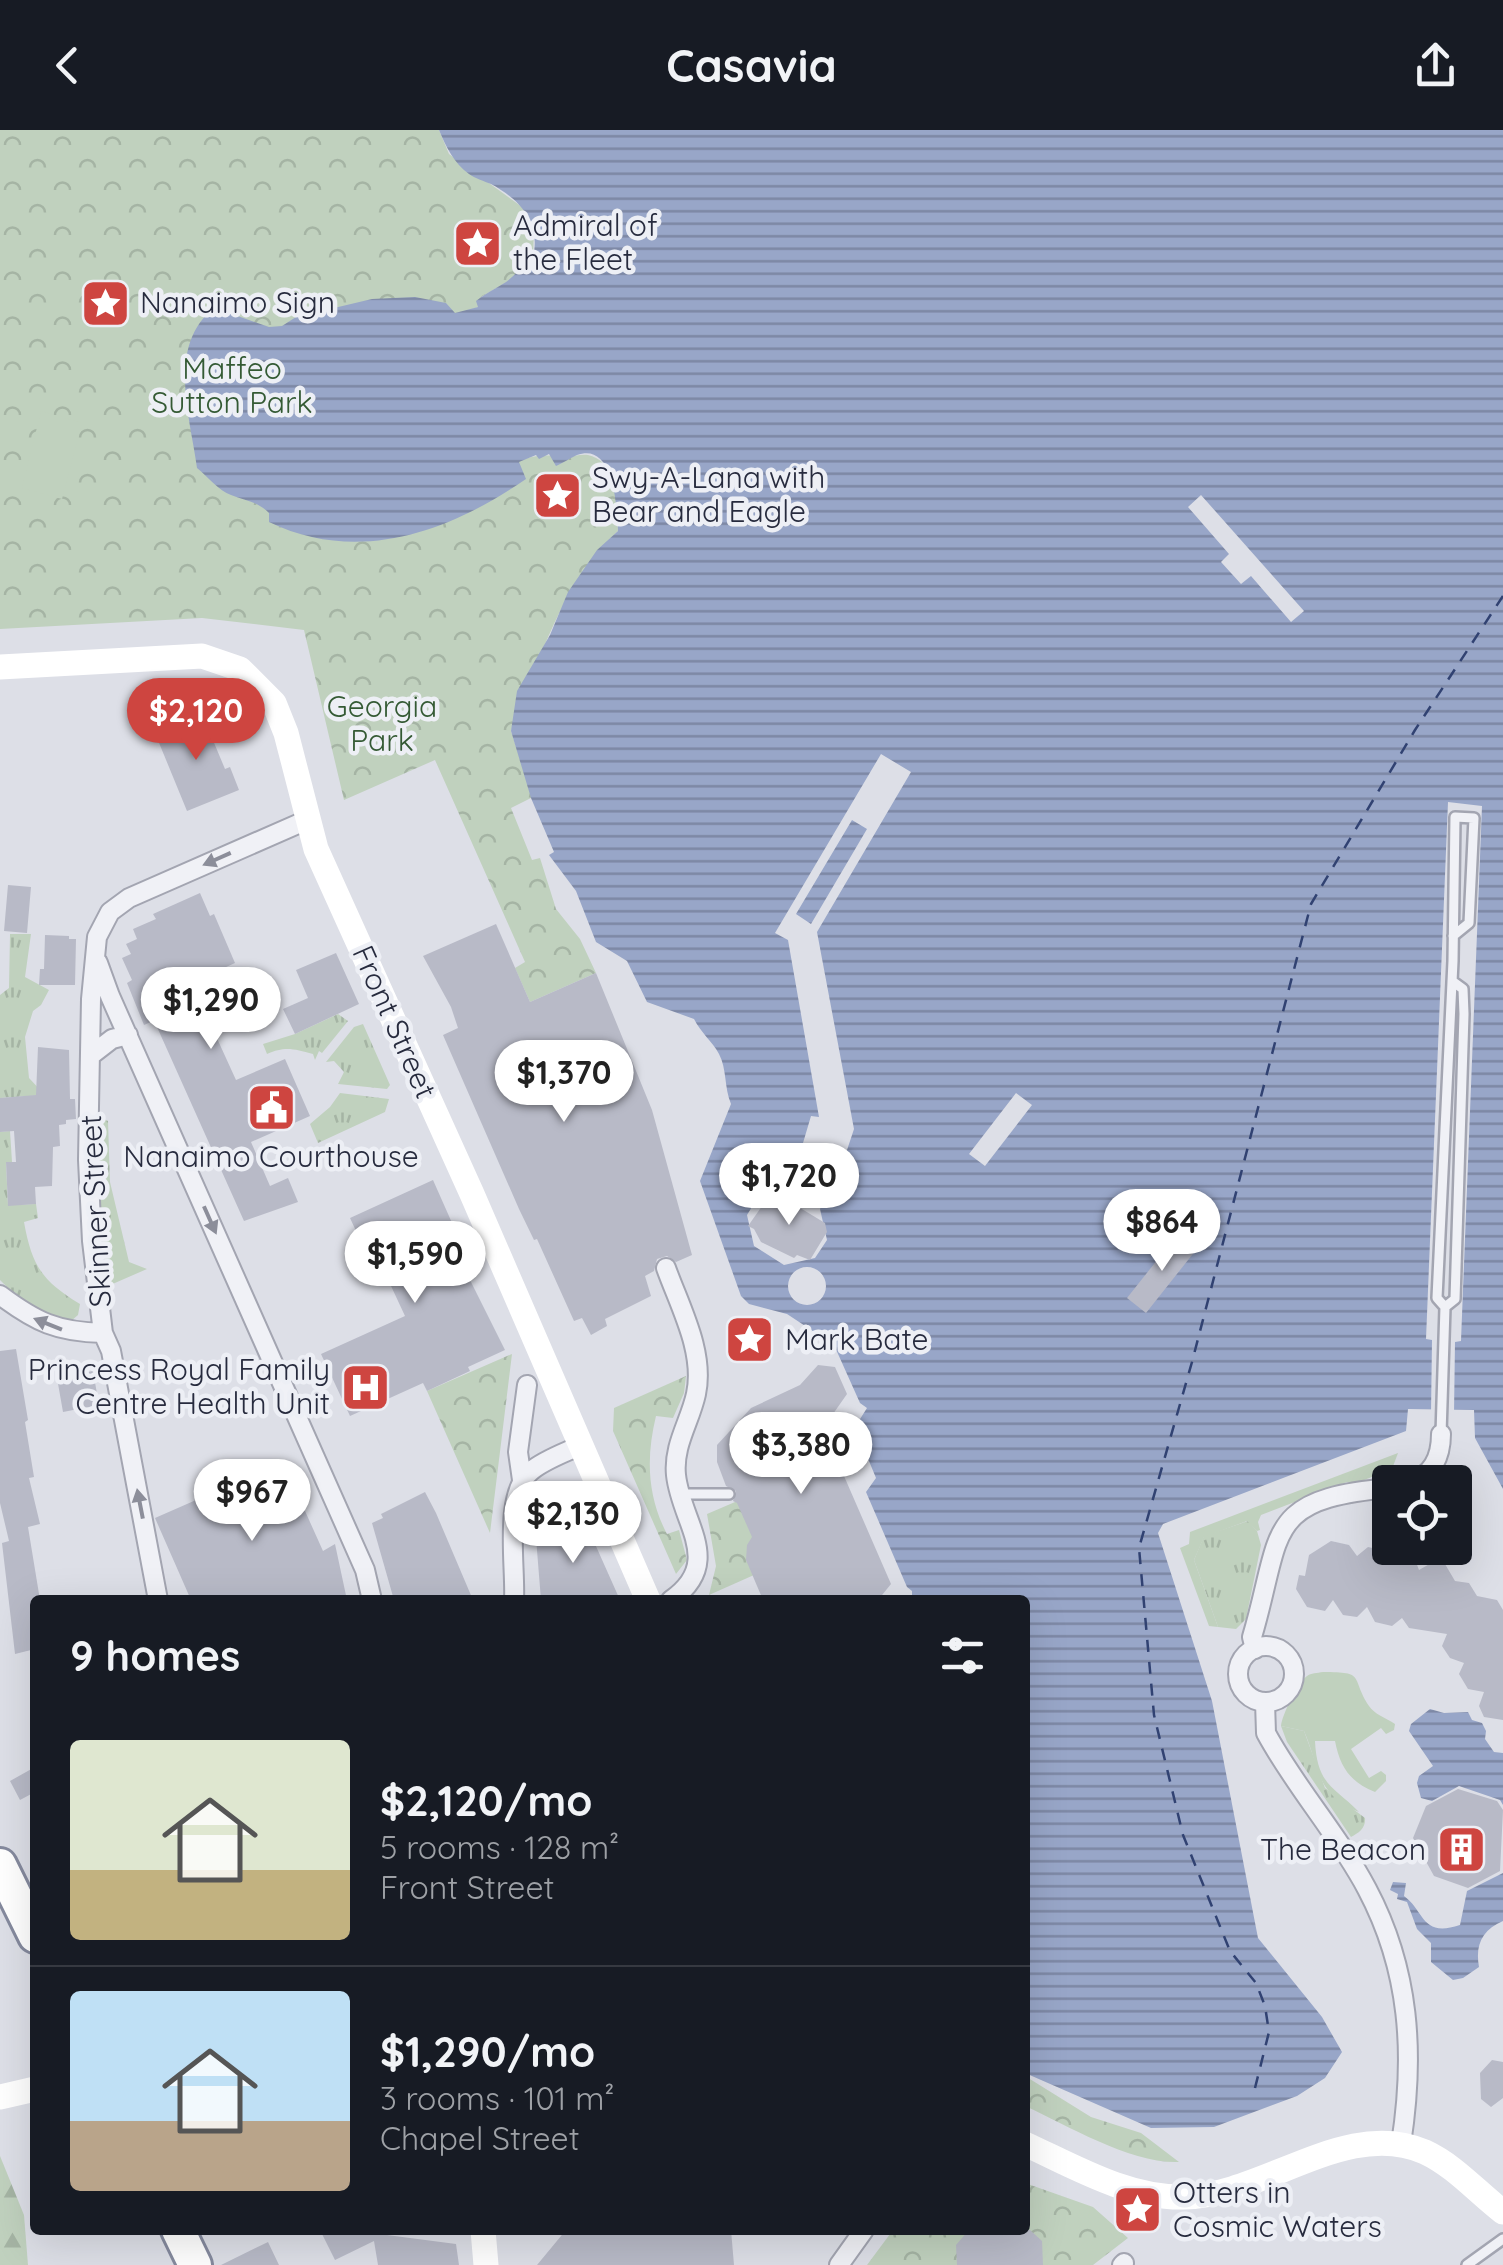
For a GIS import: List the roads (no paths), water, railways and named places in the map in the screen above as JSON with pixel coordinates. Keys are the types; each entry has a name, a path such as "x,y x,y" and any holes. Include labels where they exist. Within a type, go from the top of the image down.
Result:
{"highway":[{"path":"0,1864 30,1926"},
{"path":"180,2235 195,2265"}],"street":[{"name":"Front Street","path":"0,667 182,655 220,660 240,669 274,702 316,848 646,1595"},
{"name":"Skinner Street","path":"157,1595 111,1351 103,1334 91,1224 90,1056 96,954 103,923 110,912 129,898 306,820"},
{"path":"96,954 366,1570 371,1595"},
{"path":"90,1056 112,1039 128,1034"},
{"path":"666,1268 691,1336 697,1366 695,1399 677,1447 676,1474 698,1557 695,1575 676,1595"},
{"path":"0,1295 44,1325 103,1334"},
{"path":"522,1480 518,1452 528,1385"},
{"path":"1433,1465 1439,1457 1442,1426"},
{"path":"514,1595 513,1535 516,1496 522,1480 532,1470 579,1446"},
{"path":"1256,1649 1252,1637 1274,1545 1291,1516 1341,1494 1372,1490"},
{"path":"1263,1646 1288,1656 1294,1673 1289,1691 1265,1702 1248,1696 1238,1680 1241,1662 1263,1646"},
{"path":"1265,1702 1266,1733 1366,1888 1404,1987 1407,2100 1401,2144"},
{"path":"0,2097 30,2090"},
{"path":"1030,2146 1136,2191 1188,2197 1244,2188 1330,2151 1366,2144 1401,2144 1450,2166 1503,2212"},
{"path":"483,2235 486,2265"},
{"path":"839,2265 860,2235"}],"lane":[{"path":"1442,1426 1445,1307 1436,1298 1456,818 1474,818 1470,923 1453,936"},
{"path":"1445,1307 1455,1299 1464,1014 1464,989 1452,981"},
{"path":"680,1494 730,1494"},
{"path":"1468,2265 1503,2239"}],"water":[{"path":"439,130 1503,130 1503,1489 1475,1438 1474,1410 1408,1409 1406,1431 1163,1524 1158,1533 1212,1701 1258,1938 1322,2017 1342,2052 1325,2078 1297,2096 1214,2127 1151,2128 1030,2075 1030,1595 912,1595 907,1587 866,1492 876,1478 855,1427 867,1408 860,1403 834,1345 787,1314 749,1304 741,1296 700,1181 731,1104 719,1054 694,1019 647,1002 627,961 596,942 576,891 549,855 554,852 531,798 511,731 517,691 550,635 568,592 597,550 618,531 615,494 606,467 590,453 556,466 549,454 539,459 536,455 519,462 526,479 466,514 402,536 369,541 302,535 269,522 265,509 227,493 197,468 186,402 187,357 203,318 221,303 229,313 269,327 372,299 415,297 446,303 455,313 478,307 476,301 510,279 527,256 533,257 534,234 520,205 502,190 464,170"},
{"path":"1430,1709 1468,1712 1472,1720 1482,1723 1485,1739 1494,1752 1503,1753 1503,1805 1500,1800 1459,1786 1432,1801 1421,1798 1419,1776 1433,1766 1409,1731 1411,1724"},
{"path":"1503,1873 1503,1921 1482,1939 1479,1967 1453,1980 1431,1962 1431,1943 1417,1929 1407,1902 1397,1899 1398,1894 1390,1890 1393,1882 1406,1883 1404,1896 1425,1921 1447,1928 1460,1925 1467,1891"}],"place":[{"name":"Admiral of the Fleet","path":"478,243"},
{"name":"Nanaimo Sign","path":"105,303"},
{"name":"Swy-A-Lana with Bear and Eagle","path":"557,495"},
{"name":"Nanaimo Courthouse","path":"271,1108"},
{"name":"Mark Bate","path":"750,1340"},
{"name":"Princess Royal Family Centre Health Unit","path":"365,1387"},
{"name":"The Beacon","path":"1461,1850"},
{"name":"Otters in Cosmic Waters","path":"1138,2210"}],"park label":[{"name":"Maffeo Sutton Park","path":"232,386"},
{"name":"Georgia Park","path":"382,724"}]}
